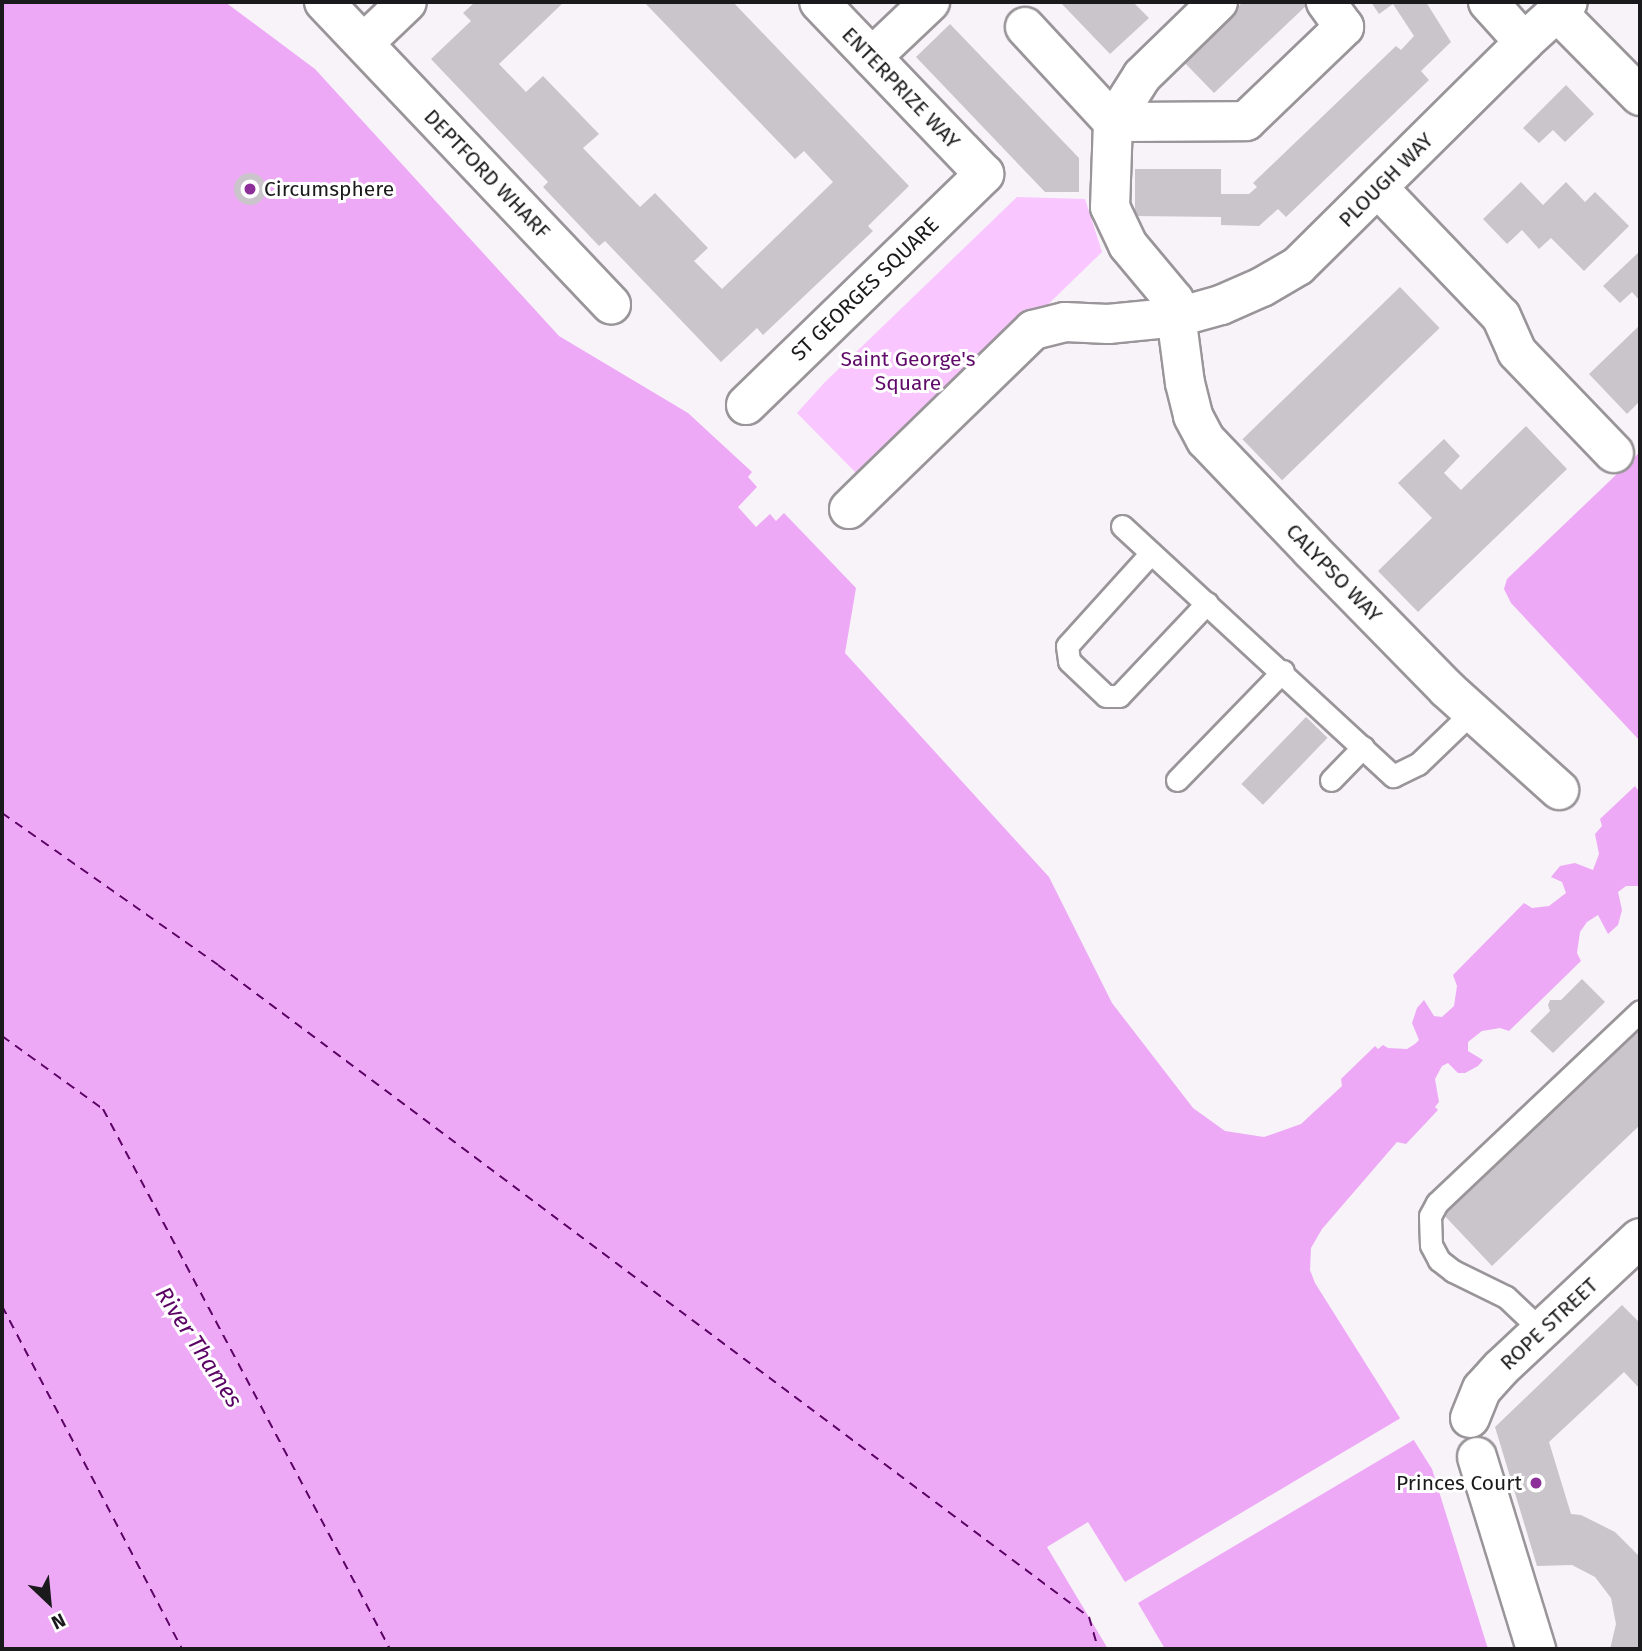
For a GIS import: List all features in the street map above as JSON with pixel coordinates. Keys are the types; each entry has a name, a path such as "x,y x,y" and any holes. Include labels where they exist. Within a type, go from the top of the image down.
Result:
{"street":[{"name":"DEPTFORD WHARF","path":"324,2 611,304"},
{"path":"364,43 407,2"},
{"name":"ENTERPRIZE WAY","path":"818,2 984,174"},
{"path":"872,57 930,2"},
{"path":"849,509 1033,330 1065,322 1108,324 1178,317 1174,300 1128,245 1110,207 1113,122 1142,76 1218,2"},
{"path":"1025,27 1113,122 1246,121 1344,27 1326,2"},
{"path":"1488,2 1524,42"},
{"path":"1562,7 1640,96"},
{"name":"PLOUGH WAY","path":"1178,317 1221,305 1262,287 1298,266 1562,7"},
{"name":"ST GEORGES SQUARE","path":"746,405 984,174"},
{"path":"1379,189 1501,316 1517,352 1614,453"},
{"name":"CALYPSO WAY","path":"1178,317 1185,383 1193,416 1206,440 1472,712 1559,790"},
{"name":"ROPE STREET","path":"1470,1418 1482,1389 1640,1238"},
{"path":"1477,1457 1536,1649"}],"lane":[{"path":"1122,526 1283,671 1393,776 1403,774 1418,764 1472,712"},
{"path":"1151,553 1067,646 1069,661 1106,696 1119,696 1207,603"},
{"path":"1177,780 1283,671"},
{"path":"1331,780 1363,747"},
{"path":"1542,1331 1506,1297 1453,1271 1440,1260 1431,1245 1430,1216 1437,1203 1640,1011"}],"green space":[{"name":"Saint George's Square","path":"1017,197 1085,199 1102,252 871,476 859,476 797,413 825,382"}],"water":[{"name":"River Thames","path":"2,2 225,2 315,69 559,336 688,413 752,472 748,477 757,487 738,507 756,527 770,514 776,521 784,513 856,588 845,653 1049,877 1112,1003 1193,1108 1225,1131 1264,1137 1301,1124 1342,1086 1341,1079 1375,1046 1378,1049 1383,1045 1388,1048 1407,1049 1415,1044 1419,1040 1412,1023 1417,1008 1424,1000 1434,1016 1442,1017 1454,1006 1457,986 1453,975 1524,903 1532,908 1549,906 1566,893 1562,882 1551,877 1560,866 1575,863 1593,870 1599,854 1595,834 1602,826 1600,819 1635,786 1638,790 1640,788 1640,886 1626,886 1618,892 1622,910 1618,925 1608,934 1598,915 1587,922 1580,932 1577,953 1581,961 1509,1031 1500,1028 1482,1031 1468,1042 1468,1051 1483,1060 1478,1066 1465,1073 1458,1073 1448,1063 1442,1066 1435,1079 1439,1102 1435,1107 1438,1110 1406,1144 1397,1142 1322,1229 1311,1248 1310,1270 1315,1283 1432,1469 1488,1649 2,1649"},
{"path":"1640,452 1640,741 1511,603 1504,589 1507,579"}],"pier":[{"path":"1404,1416 1417,1438 1138,1603 1165,1649 1108,1649 1047,1547 1088,1522 1125,1582"}],"building":[{"path":"475,2 564,2 499,64 526,92 543,76 599,134 583,148 640,207 655,193 708,248 694,261 722,289 833,182 804,151 795,159 644,2 733,2 909,186 868,226 873,231 763,335 757,328 721,362 605,241 599,246 543,187 548,182 431,59 471,21 463,13"},
{"path":"1060,2 1133,2 1149,18 1110,54"},
{"path":"1243,2 1308,4 1214,93 1181,59"},
{"path":"1371,2 1426,2 1451,42 1421,71 1429,80 1286,217 1278,209 1259,226 1221,225 1221,217 1135,216 1135,169 1221,169 1221,194 1249,194 1257,187 1253,183 1396,46 1401,50 1414,36 1393,4 1379,14"},
{"path":"950,24 1079,158 1079,192 1045,192 916,57"},
{"path":"1566,85 1594,114 1565,142 1553,130 1539,143 1523,128"},
{"name":"Circumsphere","path":"250,173 262,177 266,189 262,201 250,205 238,201 234,189 238,177"},
{"path":"1521,182 1543,205 1566,182 1585,202 1595,192 1629,226 1584,271 1551,238 1539,249 1522,230 1507,244 1483,219"},
{"path":"1640,251 1640,301 1632,292 1620,303 1603,286"},
{"path":"1400,287 1440,328 1282,480 1242,439"},
{"path":"1640,325 1640,401 1627,414 1589,374"},
{"path":"1526,426 1567,469 1418,612 1378,571 1432,518 1398,483 1444,439 1460,456 1444,473 1461,490"},
{"path":"1306,717 1328,738 1263,805 1241,784"},
{"path":"1582,979 1605,1002 1553,1053 1530,1031 1550,1011 1550,1000 1561,1000"},
{"path":"1640,1025 1640,1125 1492,1266 1442,1213"},
{"name":"Princes Court","path":"1622,1305 1640,1323 1640,1389 1624,1372 1549,1442 1571,1514 1581,1515 1615,1532 1640,1557 1640,1649 1610,1649 1616,1624 1611,1598 1595,1577 1572,1565 1537,1566 1495,1427"}],"ferry route":[{"path":"2,813 218,965 1089,1617 1098,1649"},
{"path":"2,1036 103,1109 390,1649"},
{"path":"2,1306 182,1649"}],"place":[{"name":"Circumsphere","path":"250,189"},
{"name":"Princes Court","path":"1536,1483"}]}
